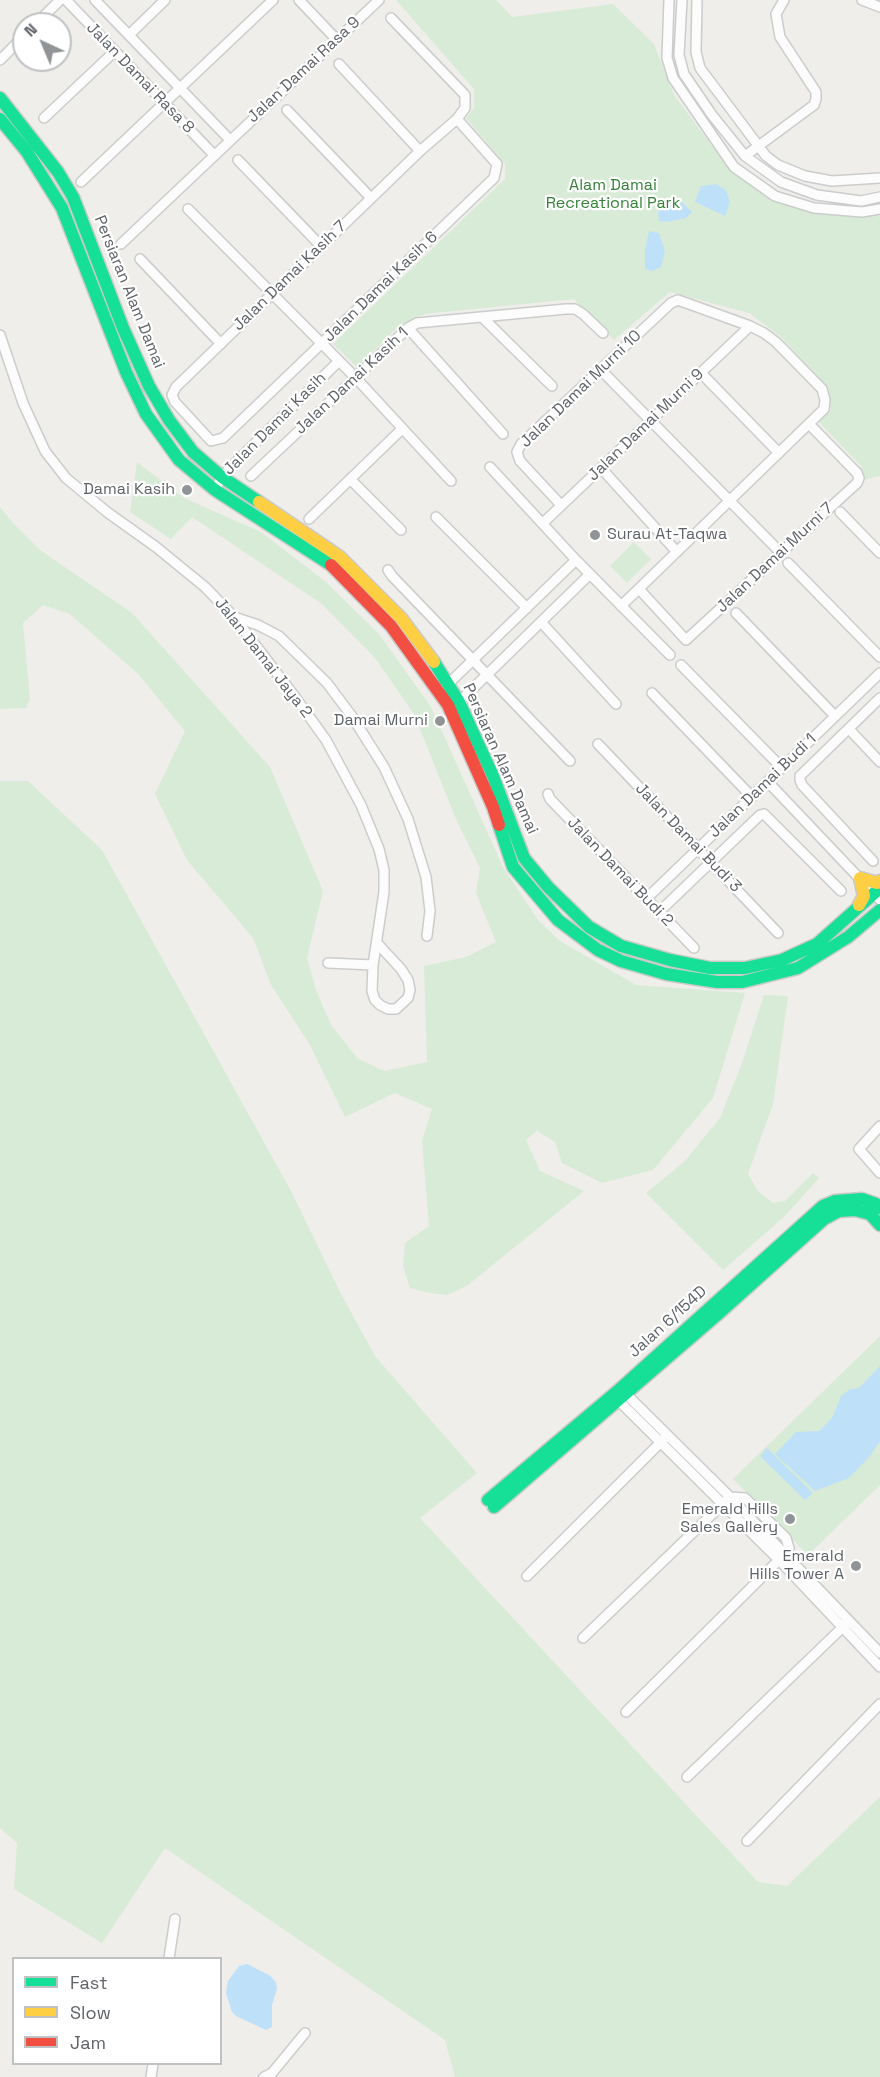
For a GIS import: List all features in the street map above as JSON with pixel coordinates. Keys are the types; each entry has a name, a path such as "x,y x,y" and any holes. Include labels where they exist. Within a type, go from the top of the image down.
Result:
{"street":[{"path":"48,12 60,0"},
{"name":"Jalan Damai Rasa 8","path":"66,0 214,155"},
{"name":"Jalan Damai Rasa 8","path":"95,0 230,140"},
{"path":"129,35 165,0"},
{"path":"81,182 273,0"},
{"path":"298,0 336,39"},
{"name":"Jalan Damai Rasa 9","path":"121,243 379,0"},
{"path":"669,0 667,58 673,78 734,167 775,196 814,208 862,212 880,209"},
{"path":"682,0 679,55 684,74 712,115 745,156 781,182 817,195 861,201 880,197"},
{"path":"697,0 696,52 700,68 756,146 766,156 778,165 805,176 832,181 880,178"},
{"path":"745,156 814,105 816,99 816,93 780,37 776,14 784,0"},
{"path":"862,0 878,4"},
{"path":"391,18 465,95 465,108 457,119"},
{"path":"0,60 12,48"},
{"path":"44,118 115,51"},
{"path":"339,64 420,152"},
{"name":"Persiaran Alam Damai","path":"0,98 58,172 73,197 123,328 154,395 170,420 193,452 222,477 340,557 400,618 453,703 493,776 524,858 568,908 589,927 621,946 710,968 746,968 782,960 817,944 878,894"},
{"path":"287,110 371,198"},
{"name":"Persiaran Alam Damai","path":"0,119 33,161 62,208 126,372 146,414 179,460 215,490 334,567 363,595 444,688"},
{"name":"Jalan Damai Kasih 7","path":"211,441 175,402 172,395 176,387 371,198 457,119"},
{"name":"Jalan Damai Kasih 6","path":"211,441 224,438 494,178 497,165 457,119"},
{"path":"238,160 321,246"},
{"path":"188,210 355,377 451,481"},
{"path":"140,259 221,344"},
{"name":"Jalan Damai Murni 10","path":"561,505 520,461 517,452 521,444 671,303 678,300 750,326"},
{"name":"Jalan Damai Kasih 1","path":"251,476 408,328 426,321 575,309 590,319 603,333"},
{"path":"482,316 552,386"},
{"path":"621,606 824,409 822,389 776,342 750,326"},
{"name":"Jalan Damai Murni 9","path":"543,523 750,326"},
{"path":"408,328 504,434"},
{"name":"Jalan Damai Jaya 2","path":"0,335 23,403 45,451 66,478 205,587 234,617 326,740 361,805 379,849 384,870 384,892 373,965 372,991 375,1000 388,1009 396,1009 408,998 410,990 408,980 377,943"},
{"name":"Jalan Damai Kasih","path":"215,490 222,477 339,361"},
{"path":"601,370 781,553"},
{"path":"701,373 779,453"},
{"name":"Jalan Damai Murni 7","path":"639,589 687,640 857,483 859,478 809,424"},
{"path":"309,519 402,429"},
{"path":"490,467 576,560 670,655"},
{"path":"601,468 677,552"},
{"path":"350,479 401,530"},
{"path":"840,512 880,553"},
{"path":"436,517 527,608"},
{"path":"444,688 576,560"},
{"path":"788,563 880,657"},
{"path":"388,570 570,761"},
{"path":"453,703 487,674 590,574"},
{"path":"537,598 548,595 556,599 557,606"},
{"path":"736,613 835,716"},
{"path":"234,617 258,625 279,636 327,682 384,767 408,819 426,877 430,911 427,936"},
{"path":"541,622 615,704"},
{"path":"681,665 782,768"},
{"name":"Jalan Damai Budi 1","path":"646,899 880,673"},
{"path":"652,693 752,797"},
{"path":"873,861 802,785 800,776 880,698"},
{"name":"Persiaran Alam Damai","path":"453,703 493,807 513,867 558,920 598,950 621,961 666,974 717,982 760,980 798,968 848,938 880,910"},
{"path":"849,729 880,762"},
{"name":"Jalan Damai Budi 3","path":"597,744 778,933"},
{"path":"768,782 878,894"},
{"name":"Jalan Damai Budi 2","path":"548,794 550,800 694,948"},
{"path":"659,912 760,815 764,814 841,891"},
{"path":"860,878 880,882"},
{"path":"856,910 864,896 860,878"},
{"path":"558,920 568,908"},
{"path":"328,963 373,965"},
{"path":"880,1126 859,1149 880,1173"},
{"name":"Jalan 6/154D","path":"619,1395 823,1206 835,1201 862,1199 880,1208"},
{"name":"Jalan 6/154D","path":"491,1503 824,1219 839,1211 855,1210 870,1214 880,1225"},
{"path":"619,1395 664,1439 730,1497 782,1557 846,1624 880,1667"},
{"path":"664,1439 723,1505 782,1557"},
{"path":"526,1576 664,1439"},
{"path":"583,1638 730,1497"},
{"path":"626,1713 782,1557"},
{"path":"846,1624 880,1653"},
{"path":"687,1777 846,1624"},
{"path":"747,1841 880,1704"},
{"path":"169,1957 175,1919"},
{"path":"264,2077 272,2073 305,2033"}],"green space":[{"name":"Alam Damai Recreational Park","path":"396,0 496,0 512,17 613,4 654,44 674,95 723,161 770,199 824,215 880,213 880,476 860,481 861,466 819,422 831,410 828,387 780,336 749,313 670,292 614,340 574,299 425,314 399,326 357,367 333,344 505,179 505,164 466,118 474,108 474,89"},
{"path":"137,462 184,498 261,532 326,582 379,634 431,707 503,867 538,920 560,941 636,985 745,993 713,1098 653,1170 602,1183 562,1163 555,1142 537,1131 526,1140 540,1171 584,1191 468,1285 448,1295 410,1288 403,1266 405,1243 429,1226 422,1141 432,1109 395,1093 345,1117 310,1045 271,985 253,938 187,860 155,794 185,731 138,674 70,614 43,605 23,623 30,699 26,708 0,709 0,507 40,550 132,613 270,767 323,891 307,958 316,990 331,1025 357,1058 384,1071 427,1062 424,966 466,957 496,942 476,893 480,868 455,817 414,714 375,658 322,604 192,517 171,539 130,512"},
{"path":"634,542 651,559 627,583 610,566"},
{"path":"0,781 28,781 102,850 291,1191 340,1292 375,1356 477,1473 420,1518 758,1882 787,1886 880,1797 880,2077 455,2077 445,2040 165,1848 102,1943 14,1889 17,1843 0,1828"},
{"path":"764,995 788,996 773,1104 748,1174 758,1191 773,1203 785,1201 813,1173 819,1178 785,1216 723,1270 646,1193 684,1162 720,1118 742,1063"},
{"path":"880,1336 880,1485 808,1555 733,1479"}],"water":[{"path":"716,184 726,190 730,202 725,216 695,202 701,186"},
{"path":"681,201 692,212 686,218 667,222 659,221 658,212 664,206"},
{"path":"649,231 659,233 665,251 661,267 652,271 645,269 645,250"},
{"path":"880,1366 880,1441 870,1456 849,1478 815,1491 775,1454 796,1432 819,1431 832,1418 841,1396 849,1390 859,1388"},
{"path":"767,1448 813,1493 805,1500 760,1456"},
{"path":"247,1964 269,1975 276,1982 277,1989 272,2005 272,2027 266,2030 236,2016 232,2012 226,1993 228,1981 239,1966"}],"traffic: fast":[{"path":"0,98 58,172 73,197 123,328 149,386 169,420 193,452 222,477 259,502"},
{"path":"0,119 27,152 62,208 126,372 146,414 179,460 215,490 331,565"},
{"path":"434,662 459,702 493,776 524,858 548,887 589,927 621,946 670,960 710,968 745,968 782,960 817,944 880,888"},
{"path":"499,825 513,867 558,920 598,950 621,961 666,974 717,982 742,982 798,968 848,937 880,910"},
{"path":"488,1500 620,1389 823,1206 835,1201 862,1199 880,1208"},
{"path":"494,1507 718,1314 824,1219 839,1211 855,1210 870,1214 880,1225"}],"traffic: slow":[{"path":"259,502 340,557 401,618 434,662"},
{"path":"859,905 864,896 860,878 877,883 880,881"}],"traffic: jam":[{"path":"331,565 391,626 448,705 499,825"}],"place":[{"name":"Damai Kasih","path":"187,490"},
{"name":"Surau At-Taqwa","path":"595,535"},
{"name":"Damai Murni","path":"440,721"},
{"name":"Emerald Hills Sales Gallery","path":"790,1519"},
{"name":"Emerald Hills Tower A","path":"856,1566"}]}
